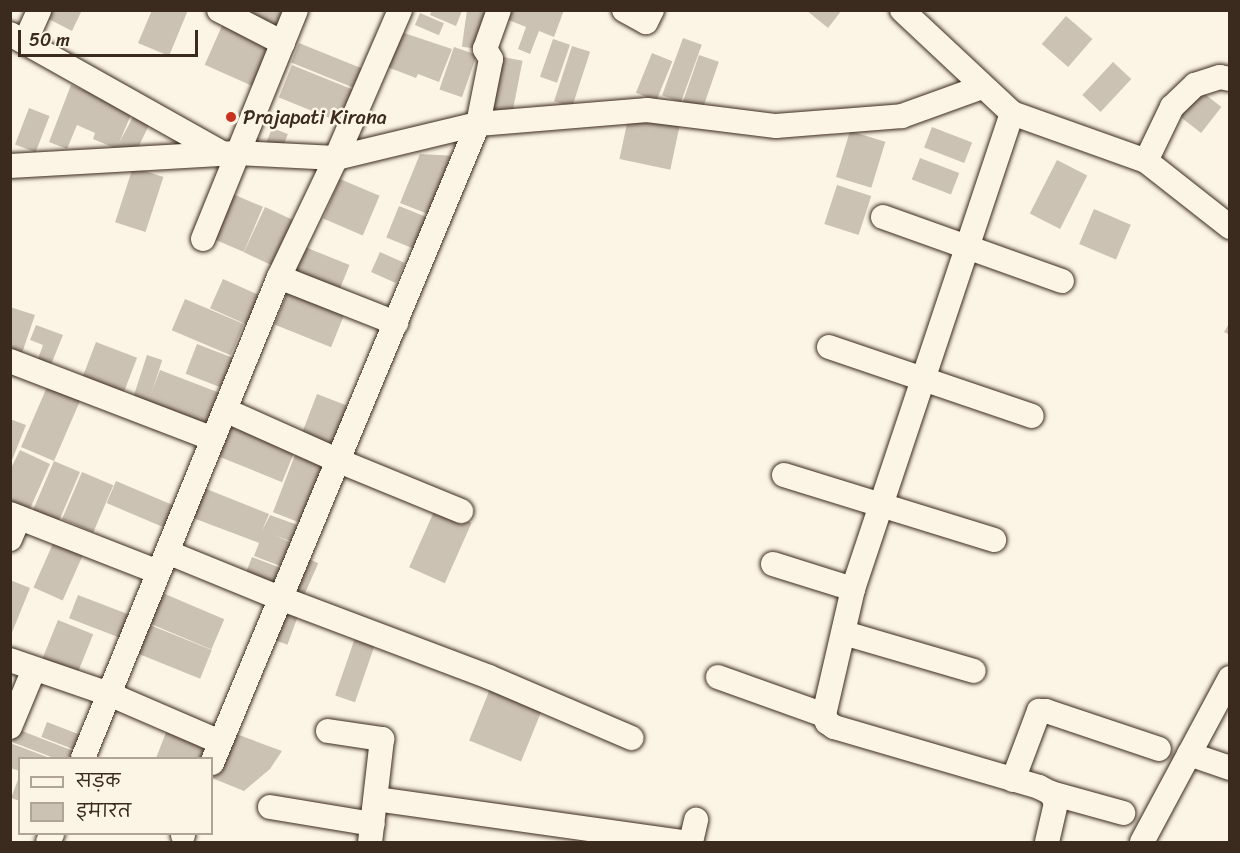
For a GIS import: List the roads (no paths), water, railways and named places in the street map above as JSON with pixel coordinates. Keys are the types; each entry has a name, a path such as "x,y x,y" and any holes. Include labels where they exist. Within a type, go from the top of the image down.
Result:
{"street":[{"path":"39,10 18,38 232,154"},
{"path":"219,10 283,43"},
{"path":"203,239 232,154 296,10"},
{"path":"84,757 279,277 336,158 400,10"},
{"path":"10,660 109,694 216,753 478,124 491,59 485,49 499,10"},
{"path":"624,10 646,22 652,10"},
{"path":"902,10 1012,113 1146,161 1230,226"},
{"path":"1146,161 1172,107 1195,85 1220,77 1230,79"},
{"path":"10,166 232,154 336,158 478,124 647,110 776,126 902,116 982,87"},
{"path":"1012,113 853,589 824,715 827,722 834,727 1123,813"},
{"path":"883,217 1062,281"},
{"path":"279,277 396,323"},
{"path":"829,348 1032,416"},
{"path":"12,367 213,439"},
{"path":"225,410 339,461 461,511"},
{"path":"784,475 994,540"},
{"path":"13,523 163,562 280,598 489,676 632,738"},
{"path":"773,564 853,589"},
{"path":"844,633 974,671"},
{"path":"10,727 34,669"},
{"path":"717,677 824,715"},
{"path":"1142,843 1228,683"},
{"path":"1013,780 1039,711 1046,711 1159,749"},
{"path":"270,807 372,833 382,739 328,731"},
{"path":"1189,754 1230,768"},
{"path":"1047,843 1056,803 1051,793"},
{"path":"376,799 682,843"}],"place":[{"name":"Prajapati Kirana","path":"231,117"}]}
